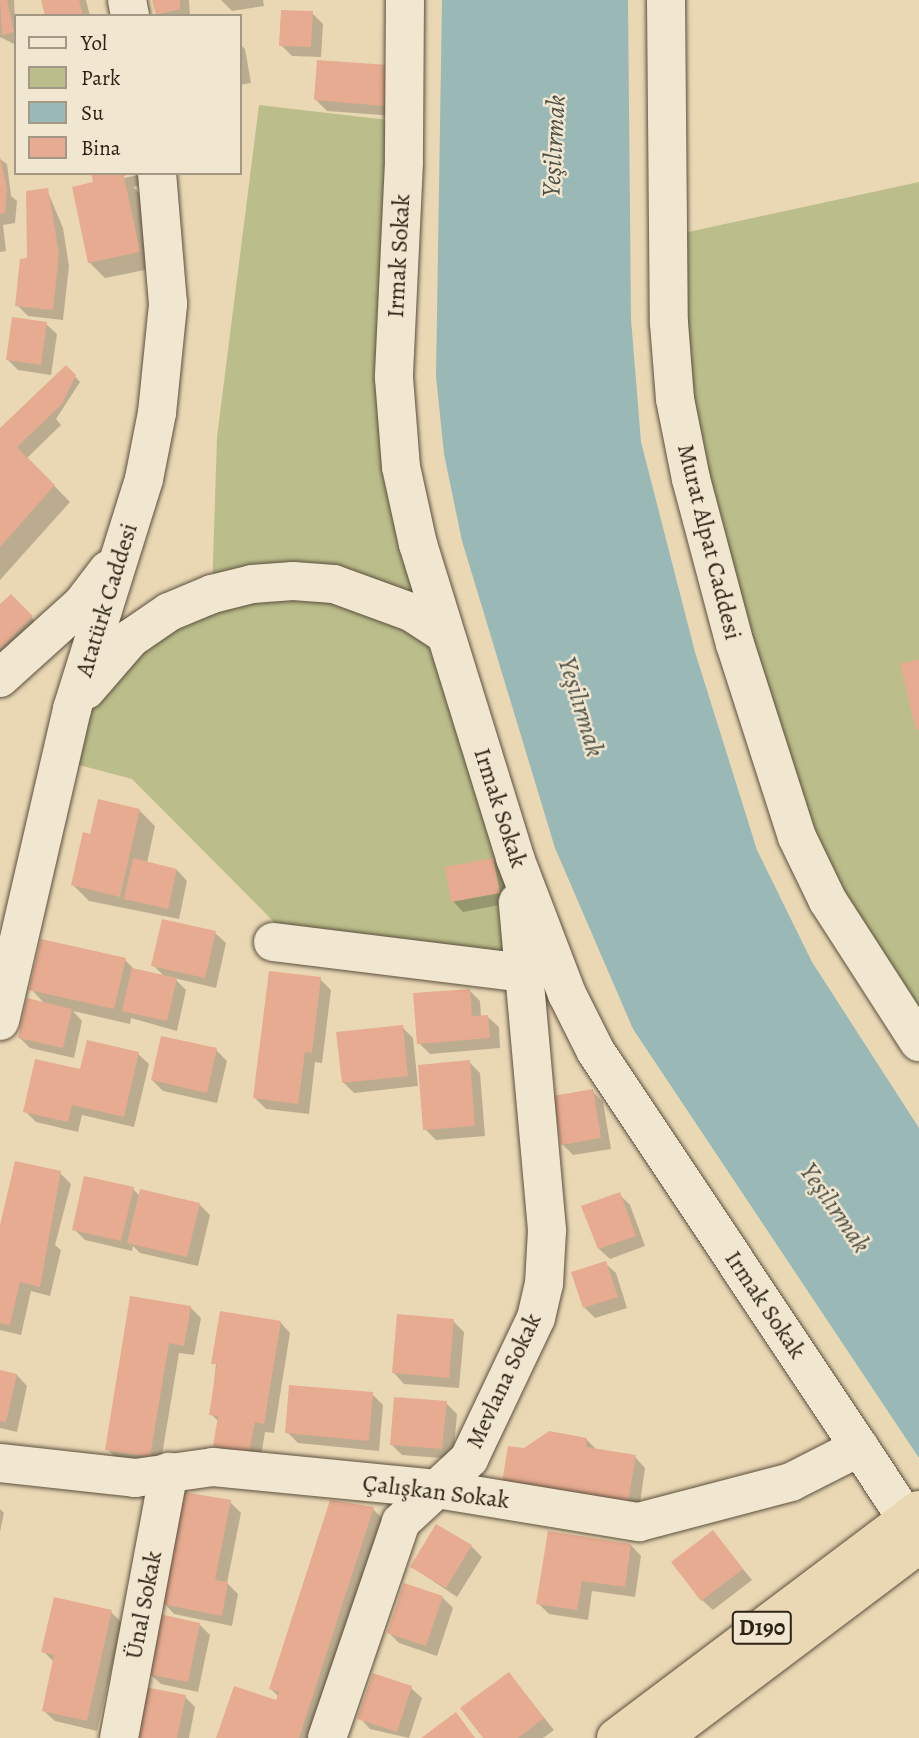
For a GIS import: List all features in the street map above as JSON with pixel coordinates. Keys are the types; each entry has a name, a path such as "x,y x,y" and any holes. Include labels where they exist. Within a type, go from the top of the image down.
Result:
{"highway":[{"name":"D190","path":"616,1738 915,1524"},
{"name":"D190","path":"662,1738 915,1524"}],"street":[{"name":"Irmak Sokak","path":"405,0 404,162 394,378 401,467 418,544 515,858 567,993 595,1049 860,1447 915,1524"},
{"name":"Murat Alpat Caddesi","path":"666,0 669,323 675,399 691,479 735,644 797,837 828,901 919,1042"},
{"name":"Atatürk Caddesi","path":"0,1021 72,709 144,479 165,346 165,244 157,175"},
{"path":"0,678 82,604 122,552"},
{"path":"72,709 99,671 131,638 169,612 212,593 252,584 334,584 398,606 445,634"},
{"name":"Mevlana Sokak","path":"327,1738 401,1522 469,1459 517,1365 536,1318 544,1284 547,1230 515,858"},
{"path":"272,942 524,973"},
{"name":"Çalışkan Sokak","path":"0,1463 135,1478 213,1467 437,1489 639,1522 791,1482 860,1447"},
{"name":"Ünal Sokak","path":"118,1738 169,1472"}],"green space":[{"path":"259,105 405,122 394,378 515,858 525,973 276,924 132,779 60,760 72,709 212,593 217,437"},
{"path":"919,182 919,1042 851,939 691,479 670,236"}],"water":[{"name":"Yeşilırmak","path":"442,0 628,0 631,319 641,442 695,652 757,850 812,962 919,1128 919,1458 633,1029 555,848 462,541 444,454 436,376"}],"building":[{"path":"0,0 7,0 14,32 2,35"},
{"path":"41,0 79,0 83,14 44,14"},
{"path":"152,0 180,0 180,9 156,14"},
{"path":"281,10 313,11 311,47 279,46"},
{"path":"317,60 388,65 384,106 314,100"},
{"path":"0,157 7,189 5,213 0,214"},
{"path":"91,175 127,175 124,176 140,252 88,263 72,187 93,182"},
{"path":"48,188 59,254 53,310 15,306 20,259 27,258 26,191"},
{"path":"12,317 47,322 41,365 6,360"},
{"path":"66,365 76,375 62,404 17,447 55,485 0,547 0,428"},
{"path":"11,594 33,616 0,649 0,604"},
{"path":"919,659 919,730 916,730 900,664"},
{"path":"98,799 140,809 120,897 71,885 83,832 90,834"},
{"path":"133,858 177,869 168,909 124,899"},
{"path":"493,858 500,893 451,902 445,867"},
{"path":"162,919 216,931 205,978 151,966"},
{"path":"41,939 126,958 114,1009 29,990"},
{"path":"132,968 177,978 167,1021 122,1011"},
{"path":"269,971 321,977 312,1053 305,1052 298,1104 253,1098"},
{"path":"470,989 472,1016 488,1015 490,1038 417,1044 413,993"},
{"path":"27,998 72,1009 63,1048 18,1038"},
{"path":"403,1025 408,1076 342,1083 336,1032"},
{"path":"161,1036 217,1048 207,1093 151,1080"},
{"path":"87,1040 139,1052 124,1117 72,1105 68,1122 23,1112 35,1059 80,1069"},
{"path":"470,1060 475,1126 423,1130 418,1065"},
{"path":"593,1089 601,1138 561,1145 553,1096"},
{"path":"15,1161 61,1171 40,1287 20,1282 10,1325 0,1323 0,1225"},
{"path":"84,1176 134,1187 121,1241 72,1230"},
{"path":"140,1189 200,1203 187,1257 127,1243"},
{"path":"620,1192 636,1236 598,1249 581,1206"},
{"path":"606,1261 618,1297 583,1308 571,1272"},
{"path":"130,1296 191,1306 184,1346 169,1343 150,1457 105,1450"},
{"path":"220,1311 281,1321 264,1424 255,1422 249,1452 213,1446 218,1416 209,1415 217,1364 211,1364"},
{"path":"397,1314 454,1319 449,1378 392,1373"},
{"path":"0,1370 17,1374 6,1422 0,1421"},
{"path":"289,1385 373,1392 369,1441 285,1433"},
{"path":"394,1397 447,1401 442,1449 390,1445"},
{"path":"549,1431 587,1438 586,1447 636,1455 627,1508 501,1489 508,1446 524,1448"},
{"path":"184,1492 231,1500 215,1580 228,1582 222,1616 162,1604"},
{"path":"330,1500 374,1507 299,1738 216,1738 234,1686 276,1700 279,1692 269,1689"},
{"path":"436,1524 472,1545 446,1588 410,1567"},
{"path":"713,1530 743,1569 701,1601 671,1562"},
{"path":"548,1531 631,1544 625,1587 582,1581 577,1610 536,1604"},
{"path":"404,1583 443,1596 426,1646 387,1633"},
{"path":"54,1597 112,1610 87,1721 42,1711 54,1655 41,1652"},
{"path":"159,1614 200,1623 188,1682 148,1674"},
{"path":"509,1672 544,1718 518,1738 483,1738 460,1708"},
{"path":"373,1673 412,1686 397,1732 357,1719"},
{"path":"145,1687 186,1695 177,1738 135,1738"},
{"path":"456,1712 475,1738 421,1738"}]}
